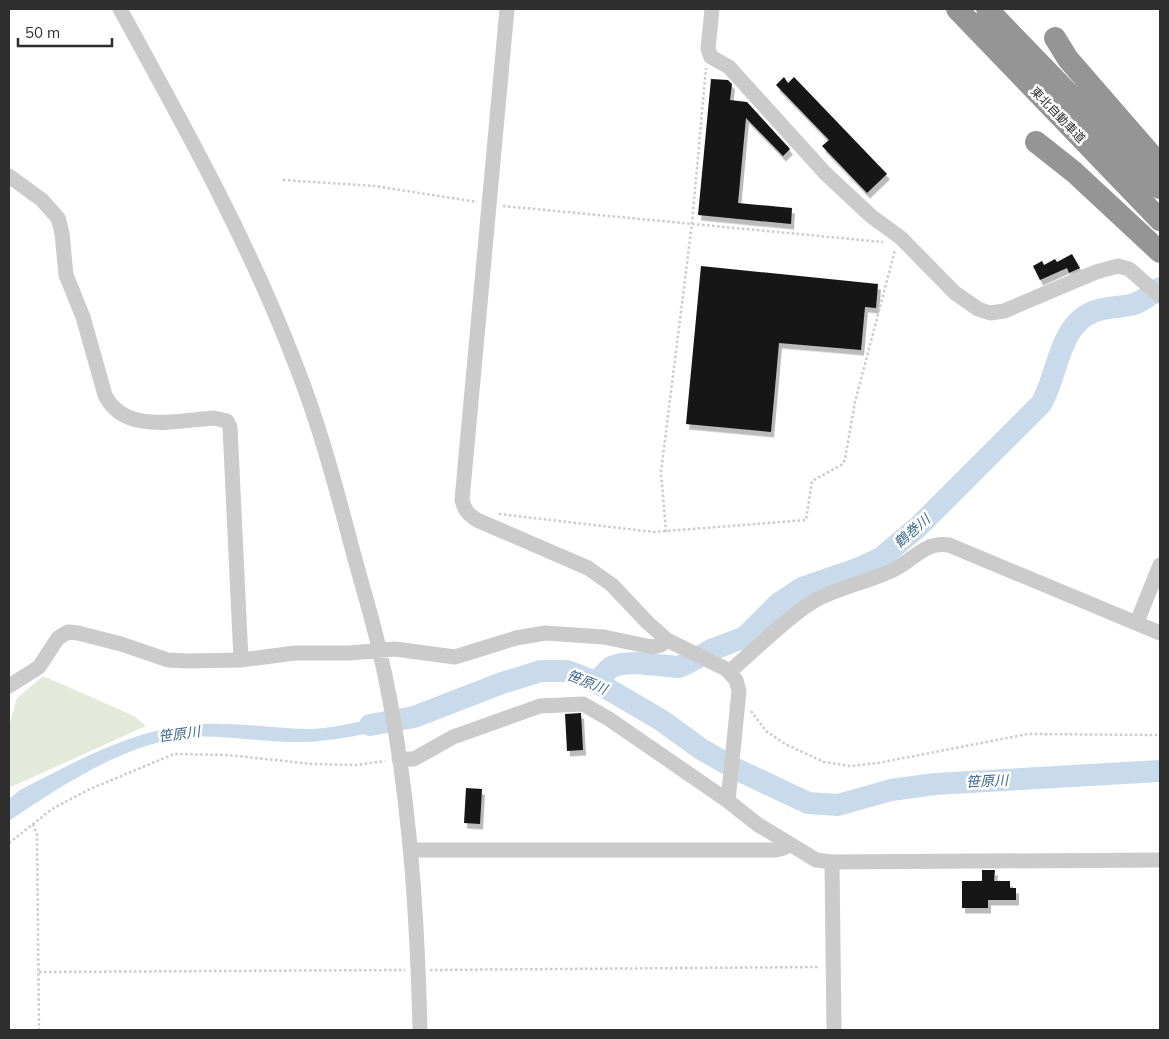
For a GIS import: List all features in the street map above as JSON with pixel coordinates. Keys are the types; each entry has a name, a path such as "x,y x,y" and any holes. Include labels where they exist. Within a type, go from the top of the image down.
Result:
{"highway":[{"name":"東北自動車道","path":"957,9 1160,220"},
{"name":"東北自動車道","path":"987,9 1160,188"},
{"path":"1055,38 1068,59 1160,165"},
{"path":"1036,142 1074,172 1160,252"}],"street":[{"path":"120,9 185,127 255,271 296,363 328,460 379,649 399,759 410,850 419,970 420,1030"},
{"path":"507,9 462,500 465,511 477,520 588,568 605,578 671,642 728,671 736,680 739,691 728,801"},
{"path":"712,9 708,49 713,60 729,67 825,173 871,216 955,293 984,312 1004,311 1096,272 1118,266 1129,269 1160,296"},
{"path":"9,176 42,200 58,218 62,233 66,276 83,317 104,392 111,405 125,417 138,421 214,418 227,421 230,427 241,660"},
{"path":"728,671 815,601 905,564 921,549 936,544 949,545 1160,633"},
{"path":"1137,622 1160,565"},
{"path":"9,686 39,667 58,638 68,632 95,637 168,660 241,660 295,653 349,653 379,649 395,649 455,657 516,638 545,633 604,637 652,647 671,642"},
{"path":"399,759 414,759 452,737 540,706 575,703 591,707 728,801 757,824 816,860 832,862 1160,860"},
{"path":"410,850 770,850 784,848 789,844"},
{"path":"832,862 834,1030"}],"path":[{"path":"666,532 661,472 692,223 706,69 713,60"},
{"path":"283,180 375,186 490,204 900,241 895,251 855,402 844,462 812,481 806,520 666,532 493,513 482,516 477,520"},
{"path":"750,703 754,717 776,739 807,756 836,765 878,763 1028,734 1160,735"},
{"path":"9,843 52,809 90,789 174,754 228,755 312,764 356,765 399,759"},
{"path":"34,824 37,835 39,1030"},
{"path":"38,972 834,967"}],"shaded area":[{"path":"43,676 134,716 146,726 11,787 9,784 9,726 17,698"}],"water":[{"path":"385,717 387,730 322,741 285,742 224,737 194,737 156,743 133,750 90,770 9,821 9,799 20,790 98,751 160,730 197,724 316,729"}],"building":[{"path":"784,77 788,83 794,77 887,174 867,193 822,146 829,140 776,85"},
{"path":"711,79 728,80 732,84 730,100 747,102 790,149 783,156 746,118 738,203 792,208 791,224 698,215"},
{"path":"1072,254 1080,268 1069,273 1067,268 1040,280 1033,266 1042,261 1044,265 1055,259 1057,262"},
{"path":"701,266 878,284 876,308 865,307 861,350 779,343 771,432 686,424"},
{"path":"581,713 583,750 567,751 565,714"},
{"path":"466,788 482,789 480,824 464,823"},
{"path":"982,870 995,870 994,881 1010,881 1010,888 1016,888 1016,900 988,900 988,908 962,908 962,881 982,881"}],"waterway":[{"name":"鶴巻川","path":"596,682 611,667 621,664 636,663 679,667 711,650 745,637 778,604 802,588 860,568 881,558 919,526 1041,404 1047,393 1066,340 1072,328 1081,319 1098,310 1138,303 1160,288"},
{"name":"笹原川","path":"370,725 414,717 502,683 541,671 567,671 596,682 661,720 701,749 736,769 808,803 838,805 891,790 935,784 1160,771"}]}
